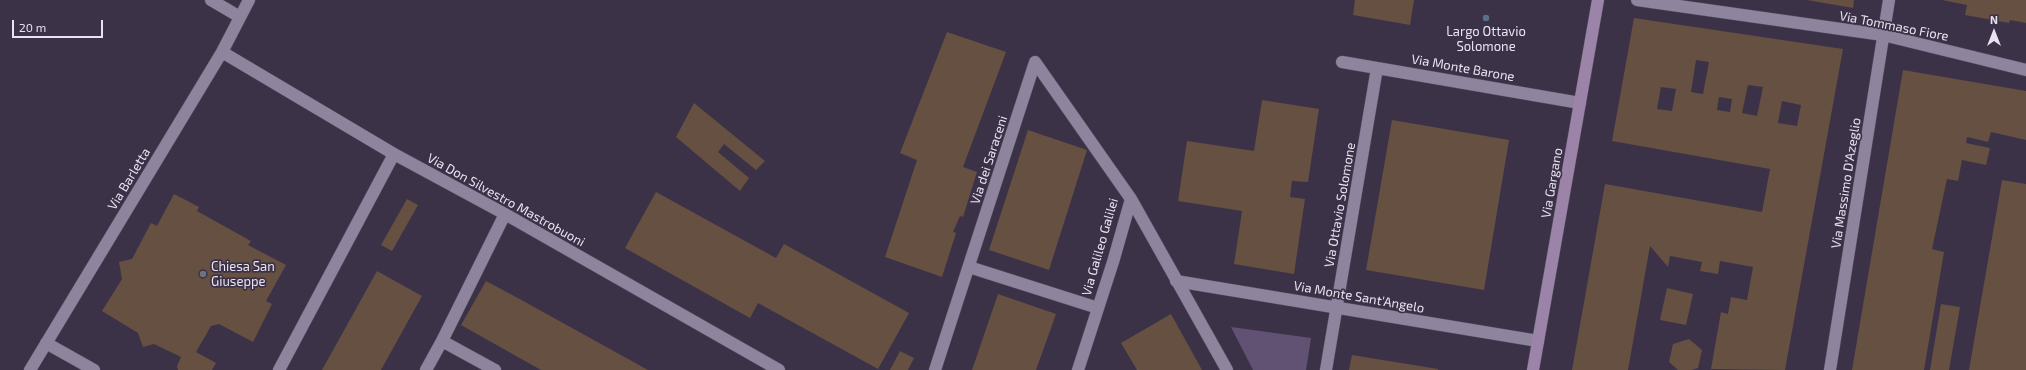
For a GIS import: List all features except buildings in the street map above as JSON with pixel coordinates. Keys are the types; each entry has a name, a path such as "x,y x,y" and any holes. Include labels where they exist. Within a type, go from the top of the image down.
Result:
{"main road":[{"name":"Via Gargano","path":"1533,370 1598,0"}],"street":[{"path":"211,0 240,17"},
{"name":"Via Barletta","path":"30,370 222,52 249,0"},
{"name":"Via Tommaso Fiore","path":"1637,0 1883,35 2026,70"},
{"name":"Via Massimo D'Azeglio","path":"1830,370 1889,0"},
{"name":"Via Don Silvestro Mastrobuoni","path":"222,52 394,154 505,214 779,370"},
{"name":"Via Galileo Galilei","path":"1035,62 1130,199 1078,370"},
{"name":"Via dei Saraceni","path":"935,370 1035,62"},
{"name":"Via Monte Barone","path":"1342,62 1580,102"},
{"name":"Via Ottavio Solomone","path":"1326,370 1377,68"},
{"path":"279,370 394,154"},
{"path":"1130,199 1227,370"},
{"path":"426,370 505,214"},
{"path":"969,267 1098,308"},
{"name":"Via Monte Sant'Angelo","path":"1176,281 1538,341"},
{"path":"442,341 495,370"},
{"path":"46,343 94,370"}],"shaded area":[{"path":"1231,327 1311,338 1306,370 1253,370"}],"place":[{"name":"Largo Ottavio Solomone","path":"1486,18"},
{"name":"Chiesa San Giuseppe","path":"203,274"}]}
